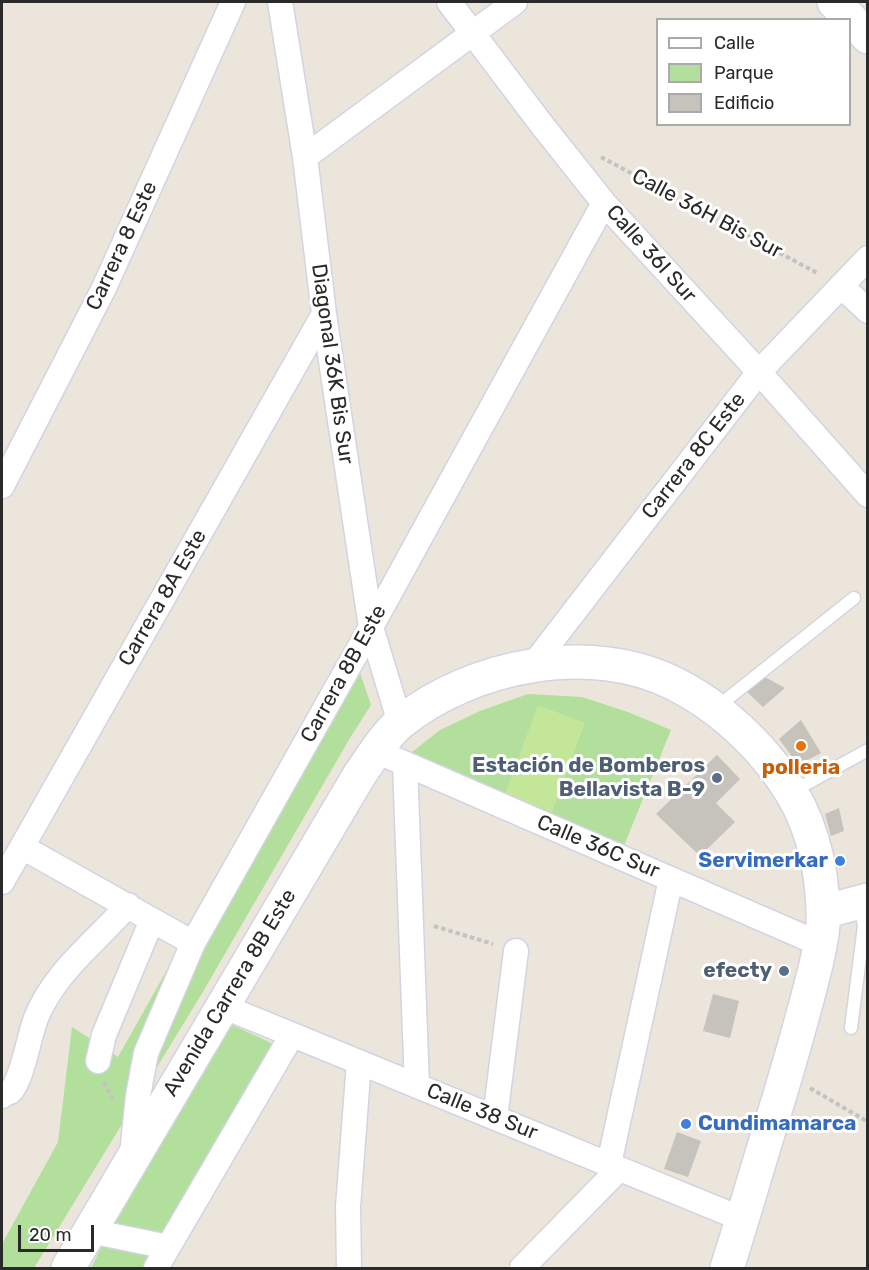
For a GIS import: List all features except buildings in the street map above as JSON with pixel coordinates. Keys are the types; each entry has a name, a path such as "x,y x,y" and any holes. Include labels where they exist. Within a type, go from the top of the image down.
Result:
{"main road":[{"path":"834,2 849,18"},
{"path":"851,20 867,37"},
{"name":"Avenida Carrera 8B Este","path":"68,1269 360,774 391,757 400,723 458,688 490,674 556,662 595,663 637,670 674,683 715,709 755,744 776,768 804,815 814,843 820,876 822,928 786,1074 726,1266"},
{"path":"822,928 863,901"}],"street":[{"name":"Carrera 8 Este","path":"2,486 104,288 233,2"},
{"name":"Diagonal 36K Bis Sur","path":"280,2 305,157 324,314 370,627 400,723"},
{"name":"Calle 36I Sur","path":"449,2 603,203 759,372 867,495"},
{"path":"305,157 515,2"},
{"name":"Carrera 8B Este","path":"131,1162 138,1096 146,1053 193,943 603,203"},
{"name":"Carrera 8C Este","path":"533,665 759,372 867,258"},
{"path":"841,286 867,311"},
{"name":"Carrera 8A Este","path":"2,882 324,314"},
{"path":"391,757 411,920 417,1086"},
{"name":"Calle 36C Sur","path":"391,757 670,879 822,928"},
{"path":"21,847 193,943"},
{"path":"522,1269 614,1166 670,879"},
{"path":"2,1096 10,1092 18,1078 36,1018 51,990 74,959 105,932 128,905"},
{"path":"98,1061 104,1035 153,920"},
{"path":"495,1118 516,951"},
{"name":"Calle 38 Sur","path":"222,1006 742,1219"},
{"path":"156,1269 292,1035"},
{"path":"349,1269 348,1207 359,1062"},
{"path":"90,1230 168,1247"}],"lane":[{"path":"715,709 854,598"},
{"path":"792,792 867,750"},
{"path":"851,1028 864,926 863,901"}],"path":[{"name":"Calle 36H Bis Sur","path":"593,153 841,286"},
{"path":"411,920 516,951"},
{"path":"786,1074 867,1122"}],"green space":[{"path":"350,644 371,705 201,995 34,1268 2,1268 2,1244 58,1142 72,1027 118,1057"},
{"path":"528,694 582,697 628,712 671,730 623,848 407,756 440,730 480,711"},
{"path":"538,705 585,723 552,812 505,794"},
{"path":"226,1022 284,1049 155,1268 91,1268 142,1166"}],"place":[{"name":"polleria","path":"801,746"},
{"name":"Estación de Bomberos Bellavista B-9","path":"717,778"},
{"name":"Servimerkar","path":"840,861"},
{"name":"efecty","path":"784,971"},
{"name":"Cundimamarca","path":"686,1124"}]}
